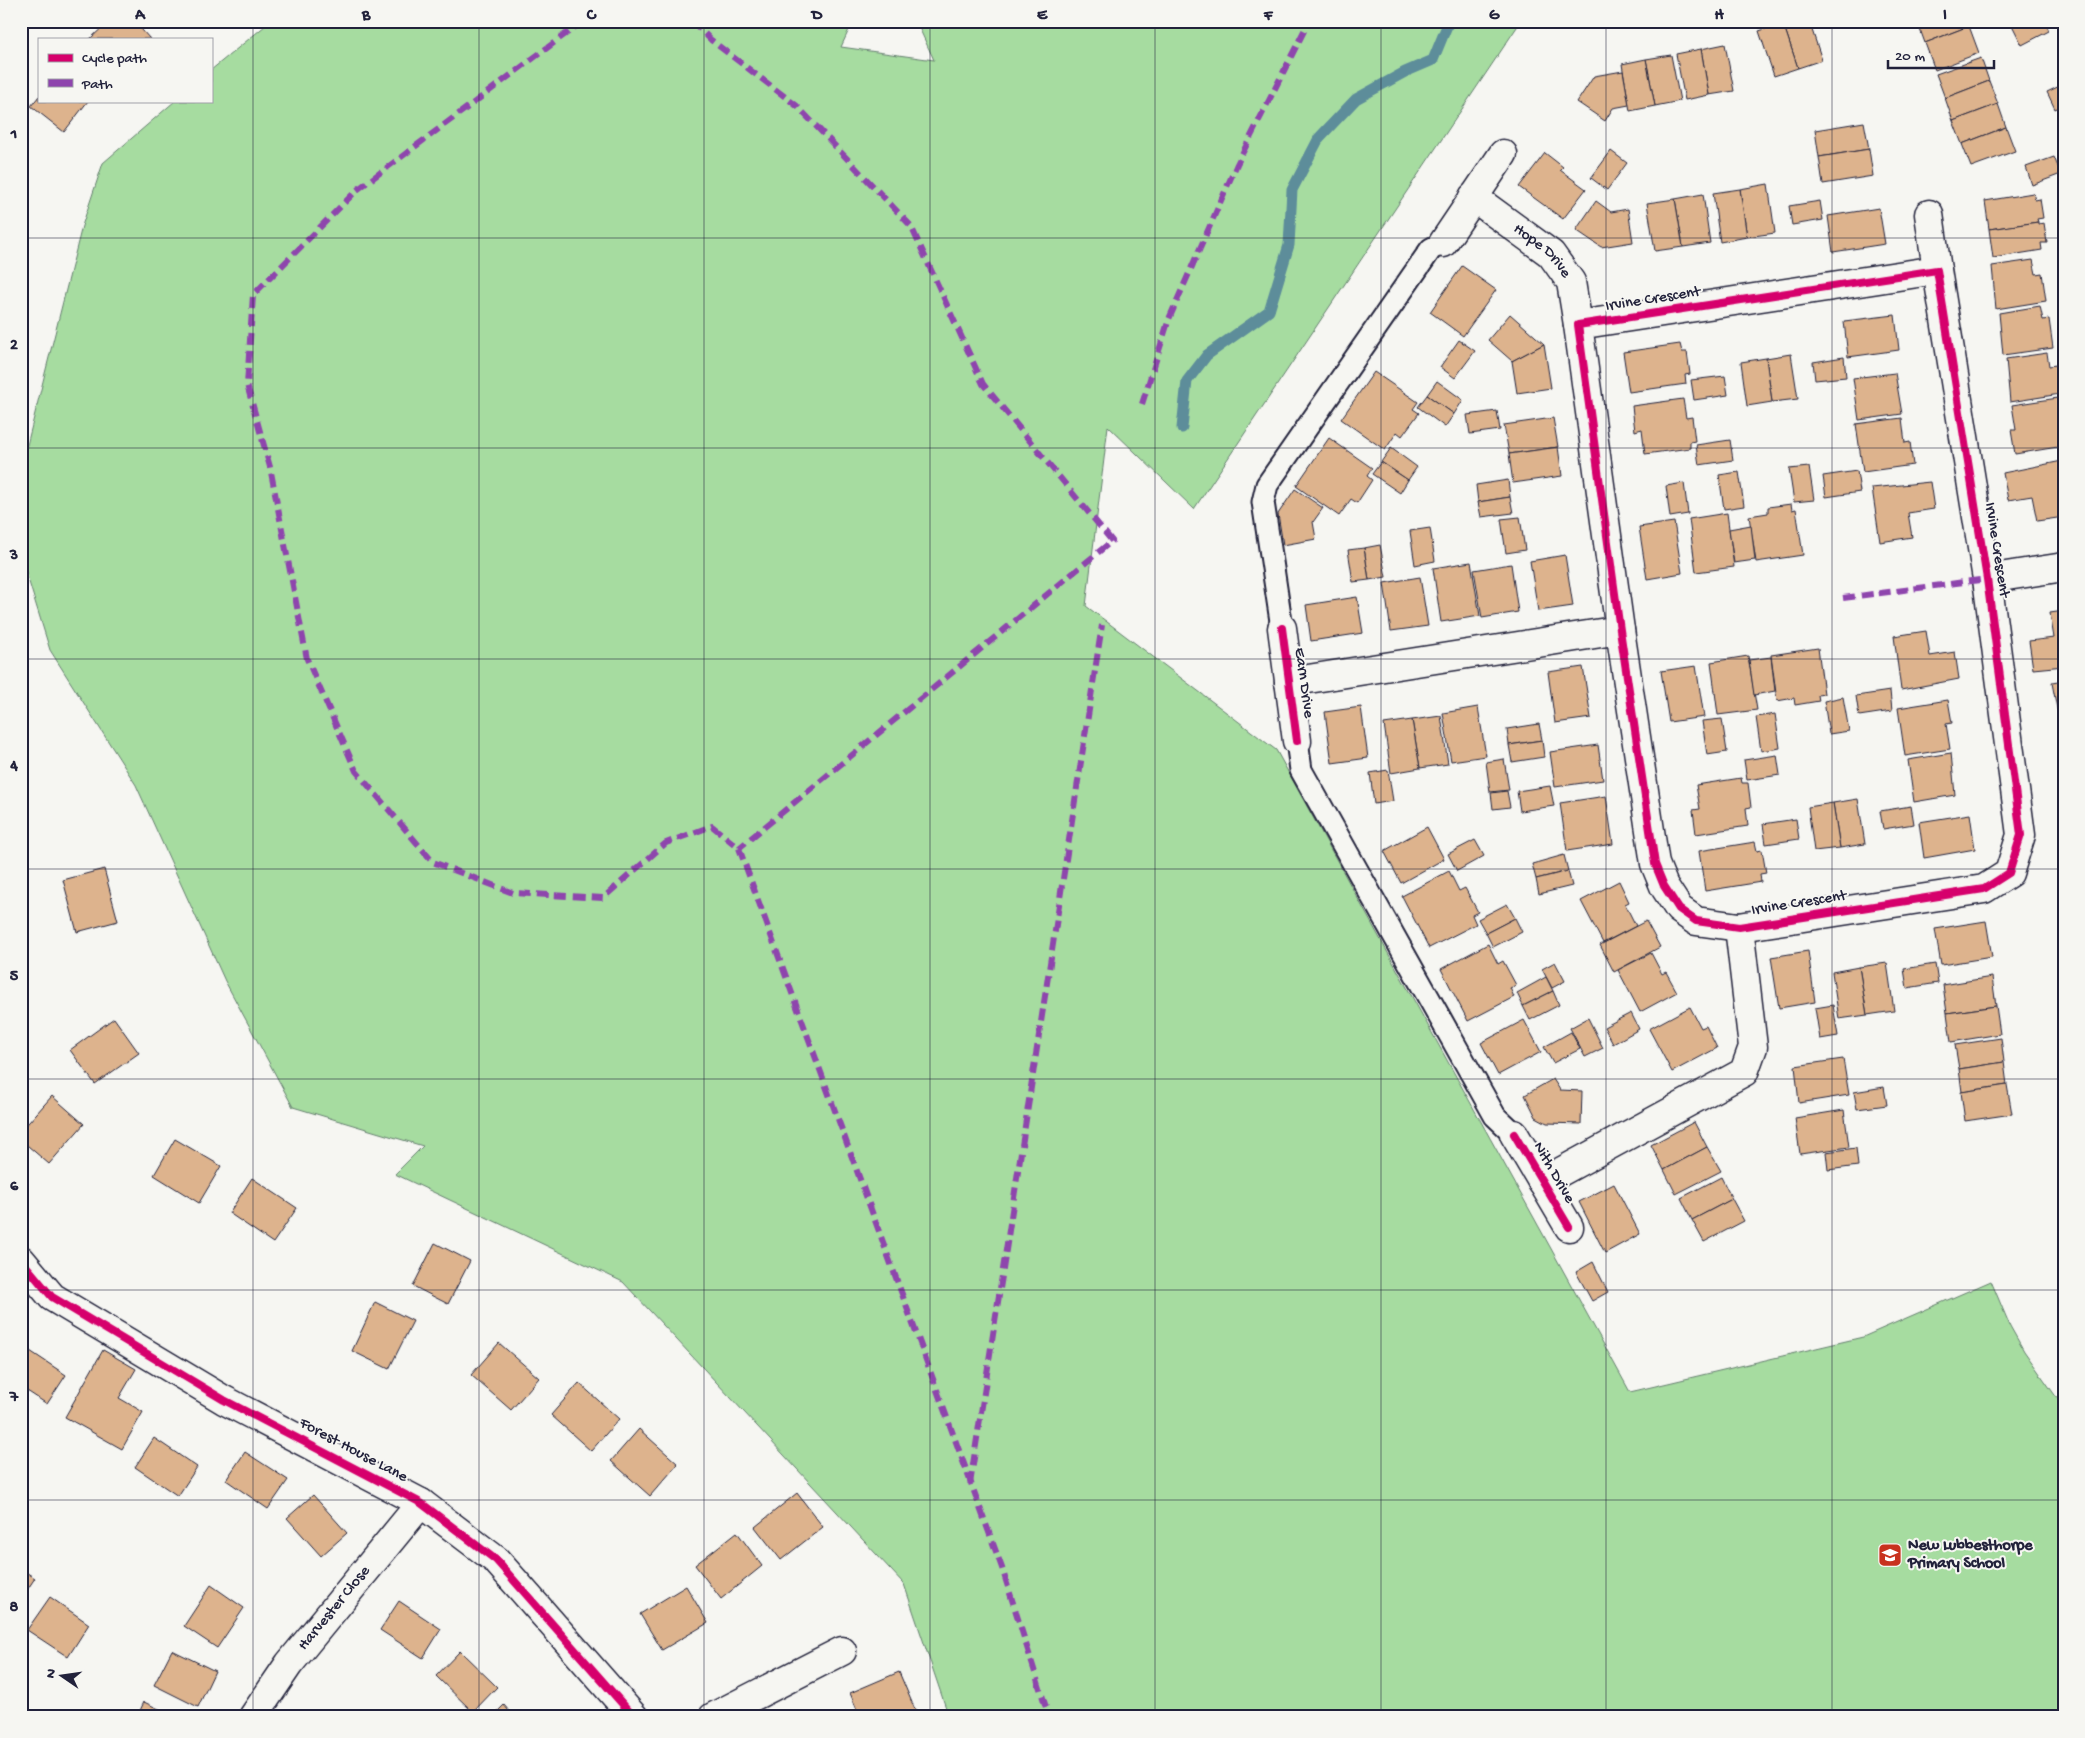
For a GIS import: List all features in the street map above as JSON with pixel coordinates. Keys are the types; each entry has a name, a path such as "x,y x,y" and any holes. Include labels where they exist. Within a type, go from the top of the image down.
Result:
{"street":[{"path":"1443,244 1503,154"},
{"name":"Hope Drive","path":"1473,197 1551,254 1571,282 1578,325"},
{"path":"1929,214 1937,270"},
{"name":"Irvine Crescent","path":"1937,270 1987,579 2021,835 2008,873 1984,889 1739,927 1696,921 1679,909 1655,864 1620,630 1578,325 1937,270"},
{"path":"1987,579 2064,567"},
{"name":"Earn Drive","path":"1282,628 1297,741"},
{"name":"Earn Drive","path":"1289,682 1620,630"},
{"name":"Nith Drive","path":"1542,1182 1744,1072 1753,1047 1739,927"},
{"name":"Nith Drive","path":"1514,1134 1569,1227"},
{"name":"Forest House Lane","path":"21,1260 52,1297 224,1400 421,1502 496,1560 634,1717"},
{"name":"Harvester Close","path":"253,1717 289,1664 421,1502"},
{"path":"713,1717 842,1651"}],"lane":[{"path":"1282,628 1263,502 1267,485 1431,249 1443,244"},
{"path":"1297,741 1301,770 1495,1116 1514,1134"}],"green space":[{"path":"271,21 853,21 841,47 934,60 916,21 1521,21 1194,509 1108,426 1086,606 1276,750 1630,1392 1863,1337 1991,1281 2010,1326 2024,1351 2064,1408 2064,1717 949,1717 904,1584 623,1282 395,1174 423,1146 293,1107 225,981 136,785 50,650 21,556 22,465 82,226 103,163 174,102 212,102 212,69"}],"building":[{"path":"109,21 134,21 149,38 91,38"},
{"path":"1788,21 1809,21 1822,60 1798,68 1783,23"},
{"path":"1917,21 1967,21 1969,26 1925,43"},
{"path":"2010,21 2045,21 2049,31 2022,45"},
{"path":"1783,23 1798,68 1774,76 1759,31"},
{"path":"1969,26 1979,53 1935,70 1925,43"},
{"path":"1725,44 1734,91 1709,95 1701,49"},
{"path":"1701,49 1709,95 1685,100 1676,54"},
{"path":"1671,55 1680,101 1655,106 1646,59"},
{"path":"1981,58 1989,81 1945,98 1936,74"},
{"path":"1646,59 1655,106 1630,111 1622,64"},
{"path":"1623,71 1629,105 1613,108 1605,121 1577,102 1594,76"},
{"path":"1989,81 1998,104 1953,121 1945,98"},
{"path":"2064,84 2064,105 2055,109 2047,92"},
{"path":"38,97 38,102 87,102 64,132 31,106"},
{"path":"1998,104 2006,127 1962,144 1953,121"},
{"path":"1864,122 1869,149 1819,157 1815,130"},
{"path":"2006,127 2015,151 1971,167 1962,144"},
{"path":"1869,149 1873,176 1823,184 1819,157"},
{"path":"1611,151 1627,163 1607,190 1591,178"},
{"path":"1545,153 1563,167 1560,170 1586,189 1563,219 1519,187"},
{"path":"2054,157 2061,174 2032,185 2026,167"},
{"path":"1768,184 1775,233 1747,237 1740,189"},
{"path":"1740,189 1747,237 1720,242 1713,193"},
{"path":"2033,193 2035,200 2040,199 2043,218 2037,219 2038,222 1989,229 1985,201"},
{"path":"1703,194 1710,243 1683,247 1675,199"},
{"path":"1675,199 1683,247 1655,251 1647,203"},
{"path":"1596,201 1611,212 1628,209 1633,242 1601,247 1576,230"},
{"path":"1820,201 1823,220 1792,225 1789,206"},
{"path":"1879,208 1885,244 1833,252 1828,216"},
{"path":"2038,222 2038,224 2044,223 2047,243 2041,243 2042,250 1993,258 1989,229"},
{"path":"2033,260 2036,274 2042,273 2046,301 1996,309 1992,266"},
{"path":"1462,266 1496,290 1463,336 1430,312"},
{"path":"2040,306 2043,320 2049,319 2053,348 2003,355 1999,313"},
{"path":"1510,314 1544,344 1512,361 1488,340"},
{"path":"1895,315 1899,350 1848,357 1844,321"},
{"path":"1459,340 1475,351 1455,378 1440,367"},
{"path":"1544,344 1551,388 1517,393 1512,361"},
{"path":"1680,344 1682,352 1687,352 1690,374 1685,375 1686,384 1629,392 1623,352"},
{"path":"2047,353 2049,366 2056,365 2060,394 2010,402 2006,359"},
{"path":"1791,354 1798,399 1772,402 1766,358"},
{"path":"1844,357 1846,377 1815,380 1813,362"},
{"path":"1766,358 1772,402 1747,406 1741,362"},
{"path":"1374,372 1418,402 1413,409 1419,413 1402,436 1397,432 1385,450 1341,419"},
{"path":"1895,373 1902,414 1859,420 1853,378"},
{"path":"1725,376 1728,395 1694,400 1691,380"},
{"path":"1437,381 1463,400 1454,414 1427,395"},
{"path":"1427,395 1454,414 1445,427 1418,407"},
{"path":"2058,398 2064,446 2015,454 2011,430 2016,430 2012,405"},
{"path":"1683,399 1686,418 1692,417 1695,441 1690,442 1690,448 1645,454 1642,429 1635,431 1632,406"},
{"path":"1497,411 1500,430 1470,434 1467,415"},
{"path":"1553,418 1558,447 1509,454 1504,425"},
{"path":"1902,418 1905,443 1910,442 1913,465 1863,472 1856,424"},
{"path":"1329,438 1372,468 1367,476 1372,480 1357,503 1351,499 1339,516 1296,486"},
{"path":"1730,440 1733,460 1699,465 1696,445"},
{"path":"1558,447 1562,476 1513,483 1509,454"},
{"path":"1391,448 1417,467 1408,480 1381,462"},
{"path":"2062,461 2064,517 2037,521 2032,496 2008,500 2003,473"},
{"path":"1381,462 1408,480 1400,493 1372,474"},
{"path":"1809,467 1814,500 1794,502 1789,469"},
{"path":"1857,471 1860,492 1826,497 1823,476"},
{"path":"1739,472 1744,506 1724,509 1719,475"},
{"path":"1508,480 1510,497 1478,502 1476,485"},
{"path":"1930,482 1934,509 1908,513 1912,537 1880,542 1872,488"},
{"path":"1684,483 1688,514 1670,517 1666,486"},
{"path":"1295,489 1323,508 1313,522 1316,539 1283,545 1278,514"},
{"path":"1510,497 1513,513 1481,517 1478,502"},
{"path":"1791,504 1792,510 1796,509 1803,555 1756,562 1749,516 1768,513 1768,507"},
{"path":"1727,513 1734,567 1696,572 1689,519"},
{"path":"1520,517 1525,550 1506,553 1501,519"},
{"path":"1674,522 1682,573 1647,579 1639,527"},
{"path":"1751,525 1755,560 1734,563 1729,529"},
{"path":"1430,528 1435,561 1415,565 1410,531"},
{"path":"1380,545 1386,577 1369,580 1364,548"},
{"path":"1364,548 1369,580 1353,582 1348,550"},
{"path":"1565,555 1573,606 1538,611 1530,561"},
{"path":"1471,562 1480,616 1441,622 1433,568"},
{"path":"1511,564 1518,612 1482,618 1474,570"},
{"path":"1420,577 1428,626 1391,631 1384,583"},
{"path":"1357,597 1363,633 1311,641 1306,605"},
{"path":"2064,611 2064,666 2033,669 2029,641 2054,638 2050,613"},
{"path":"1926,631 1930,656 1955,652 1959,679 1901,690 1894,636"},
{"path":"1818,648 1824,694 1818,695 1819,701 1795,705 1794,698 1777,701 1771,655"},
{"path":"1748,656 1757,710 1718,715 1711,662"},
{"path":"1771,657 1775,691 1754,695 1749,660"},
{"path":"1696,666 1704,717 1669,722 1661,671"},
{"path":"1583,667 1591,718 1555,723 1548,672"},
{"path":"2064,681 2064,724 2060,724 2052,683"},
{"path":"1890,691 1892,711 1859,716 1856,696"},
{"path":"1843,697 1849,731 1829,734 1824,701"},
{"path":"1948,700 1952,723 1946,724 1950,749 1905,756 1898,708"},
{"path":"1361,707 1368,758 1332,763 1325,712"},
{"path":"1478,707 1486,756 1451,761 1443,713"},
{"path":"1775,714 1780,748 1761,751 1756,717"},
{"path":"1441,716 1448,764 1420,768 1412,720"},
{"path":"1722,719 1727,752 1707,755 1702,721"},
{"path":"1412,720 1420,768 1391,773 1384,724"},
{"path":"1539,724 1542,740 1509,745 1507,729"},
{"path":"2059,729 2064,729 2064,749 2062,750"},
{"path":"1542,740 1544,757 1512,762 1509,745"},
{"path":"1598,745 1603,780 1555,787 1550,752"},
{"path":"1951,753 1955,795 1914,802 1908,760"},
{"path":"1777,755 1780,775 1747,780 1744,760"},
{"path":"1504,759 1509,790 1490,792 1486,762"},
{"path":"1388,770 1393,801 1374,804 1370,773"},
{"path":"1741,778 1742,783 1748,783 1751,807 1746,808 1748,826 1696,834 1693,810 1700,809 1696,785"},
{"path":"1550,786 1554,806 1520,811 1517,791"},
{"path":"1507,791 1510,807 1493,809 1491,793"},
{"path":"1606,796 1613,844 1567,851 1560,803"},
{"path":"1858,799 1865,844 1840,848 1833,803"},
{"path":"1833,803 1840,848 1814,851 1808,807"},
{"path":"1911,806 1914,824 1883,829 1880,811"},
{"path":"1970,814 1975,849 1924,858 1919,822"},
{"path":"1796,819 1799,839 1766,844 1763,824"},
{"path":"1427,827 1444,859 1401,883 1384,851"},
{"path":"1475,840 1484,856 1457,871 1448,854"},
{"path":"1755,842 1757,851 1762,850 1766,873 1760,874 1761,882 1705,891 1699,851"},
{"path":"1564,855 1568,871 1536,879 1532,864"},
{"path":"104,869 118,921 77,932 63,880"},
{"path":"1449,871 1459,891 1465,888 1478,912 1472,915 1476,924 1429,948 1402,896"},
{"path":"1568,871 1572,886 1539,894 1536,879"},
{"path":"1619,881 1629,902 1625,904 1636,926 1603,943 1581,901"},
{"path":"1507,904 1515,918 1486,933 1478,919"},
{"path":"1515,918 1522,932 1493,947 1486,933"},
{"path":"1646,921 1660,947 1614,972 1600,945"},
{"path":"1986,921 1992,957 1941,965 1935,929"},
{"path":"1488,944 1498,964 1503,961 1516,985 1510,988 1514,997 1468,1021 1441,969"},
{"path":"1808,951 1815,1002 1779,1008 1771,957"},
{"path":"1651,953 1662,974 1666,972 1677,992 1640,1012 1618,970"},
{"path":"1555,962 1565,981 1552,988 1542,969"},
{"path":"1887,963 1894,1011 1867,1015 1859,967"},
{"path":"1935,964 1938,983 1907,988 1904,969"},
{"path":"1859,967 1867,1015 1839,1019 1832,972"},
{"path":"1546,977 1553,991 1523,1006 1517,993"},
{"path":"1992,977 1996,1006 1947,1013 1943,985"},
{"path":"1553,991 1559,1005 1530,1020 1523,1006"},
{"path":"1833,1005 1838,1036 1820,1039 1815,1008"},
{"path":"1996,1006 2000,1034 1951,1042 1947,1013"},
{"path":"1690,1007 1701,1028 1706,1026 1717,1048 1672,1072 1649,1029"},
{"path":"1631,1013 1639,1029 1613,1044 1604,1027"},
{"path":"114,1018 139,1053 95,1084 70,1050"},
{"path":"1588,1018 1603,1048 1585,1057 1570,1028"},
{"path":"1524,1020 1541,1052 1498,1075 1481,1043"},
{"path":"1571,1032 1580,1049 1553,1063 1544,1047"},
{"path":"2001,1038 2004,1062 1959,1069 1955,1045"},
{"path":"1843,1059 1849,1095 1799,1103 1795,1066"},
{"path":"2004,1062 2007,1085 1962,1092 1959,1069"},
{"path":"1553,1079 1560,1090 1582,1091 1581,1124 1547,1123 1536,1117 1525,1095"},
{"path":"2007,1085 2012,1114 1965,1121 1961,1092"},
{"path":"1884,1087 1887,1105 1857,1109 1854,1092"},
{"path":"52,1096 84,1124 49,1164 21,1140 21,1131"},
{"path":"1844,1110 1849,1147 1800,1154 1795,1118"},
{"path":"1694,1122 1707,1147 1664,1170 1651,1145"},
{"path":"175,1139 221,1166 199,1203 154,1175"},
{"path":"1707,1147 1721,1171 1676,1194 1664,1170"},
{"path":"1856,1148 1858,1166 1828,1170 1826,1152"},
{"path":"1721,1177 1732,1199 1692,1220 1681,1198"},
{"path":"252,1178 297,1208 273,1243 229,1213"},
{"path":"1614,1184 1640,1234 1605,1253 1579,1202"},
{"path":"1732,1199 1744,1221 1704,1242 1692,1220"},
{"path":"435,1243 470,1261 448,1304 413,1286"},
{"path":"1593,1262 1608,1292 1592,1301 1576,1272"},
{"path":"375,1302 413,1321 389,1369 352,1351"},
{"path":"499,1343 539,1378 511,1410 471,1375"},
{"path":"24,1347 66,1375 47,1404 21,1387 21,1351"},
{"path":"103,1350 136,1369 119,1398 143,1412 122,1449 65,1417"},
{"path":"579,1383 619,1419 591,1451 551,1415"},
{"path":"639,1429 678,1464 650,1496 611,1461"},
{"path":"154,1438 197,1467 178,1496 135,1467"},
{"path":"245,1452 288,1480 268,1509 226,1480"},
{"path":"797,1493 823,1527 781,1560 755,1527"},
{"path":"313,1495 347,1533 321,1556 287,1518"},
{"path":"737,1532 762,1566 721,1599 695,1565"},
{"path":"21,1569 35,1578 21,1599"},
{"path":"211,1585 244,1608 217,1648 184,1626"},
{"path":"686,1586 708,1623 662,1650 640,1614"},
{"path":"50,1597 89,1624 68,1657 27,1630"},
{"path":"399,1601 441,1629 423,1658 380,1630"},
{"path":"172,1650 215,1671 198,1707 154,1685"},
{"path":"460,1651 497,1687 473,1712 436,1676"},
{"path":"899,1672 916,1712 904,1717 860,1717 850,1693"},
{"path":"144,1702 176,1717 137,1717"},
{"path":"504,1705 514,1717 492,1717"}],"waterway":[{"path":"1182,428 1187,381 1207,355 1269,311 1289,245 1292,190 1319,138 1356,99 1405,72 1433,60 1449,21"}],"marked path":[{"path":"583,21 357,190 253,295 247,385 270,467 307,659 356,771 433,862 513,893 603,898 666,843 712,826 739,848 1002,1568 1049,1717"},
{"path":"692,21 711,40 797,106 911,226 983,384 1112,541 739,848"},
{"path":"1142,404 1169,319 1237,164 1309,21"},
{"path":"1843,598 1987,579"},
{"path":"970,1484 1102,625"}],"cycle path":[{"path":"1937,270 1987,579 2021,835 2009,873 1984,889 1739,927 1696,921 1679,909 1664,886 1655,864 1620,630 1578,325 1937,270"},
{"path":"1282,628 1297,741"},
{"path":"1514,1134 1569,1227"},
{"path":"21,1260 52,1297 224,1400 421,1503 496,1560 634,1717"}],"place":[{"name":"New Lubbesthorpe Primary School","path":"1890,1555"}]}
